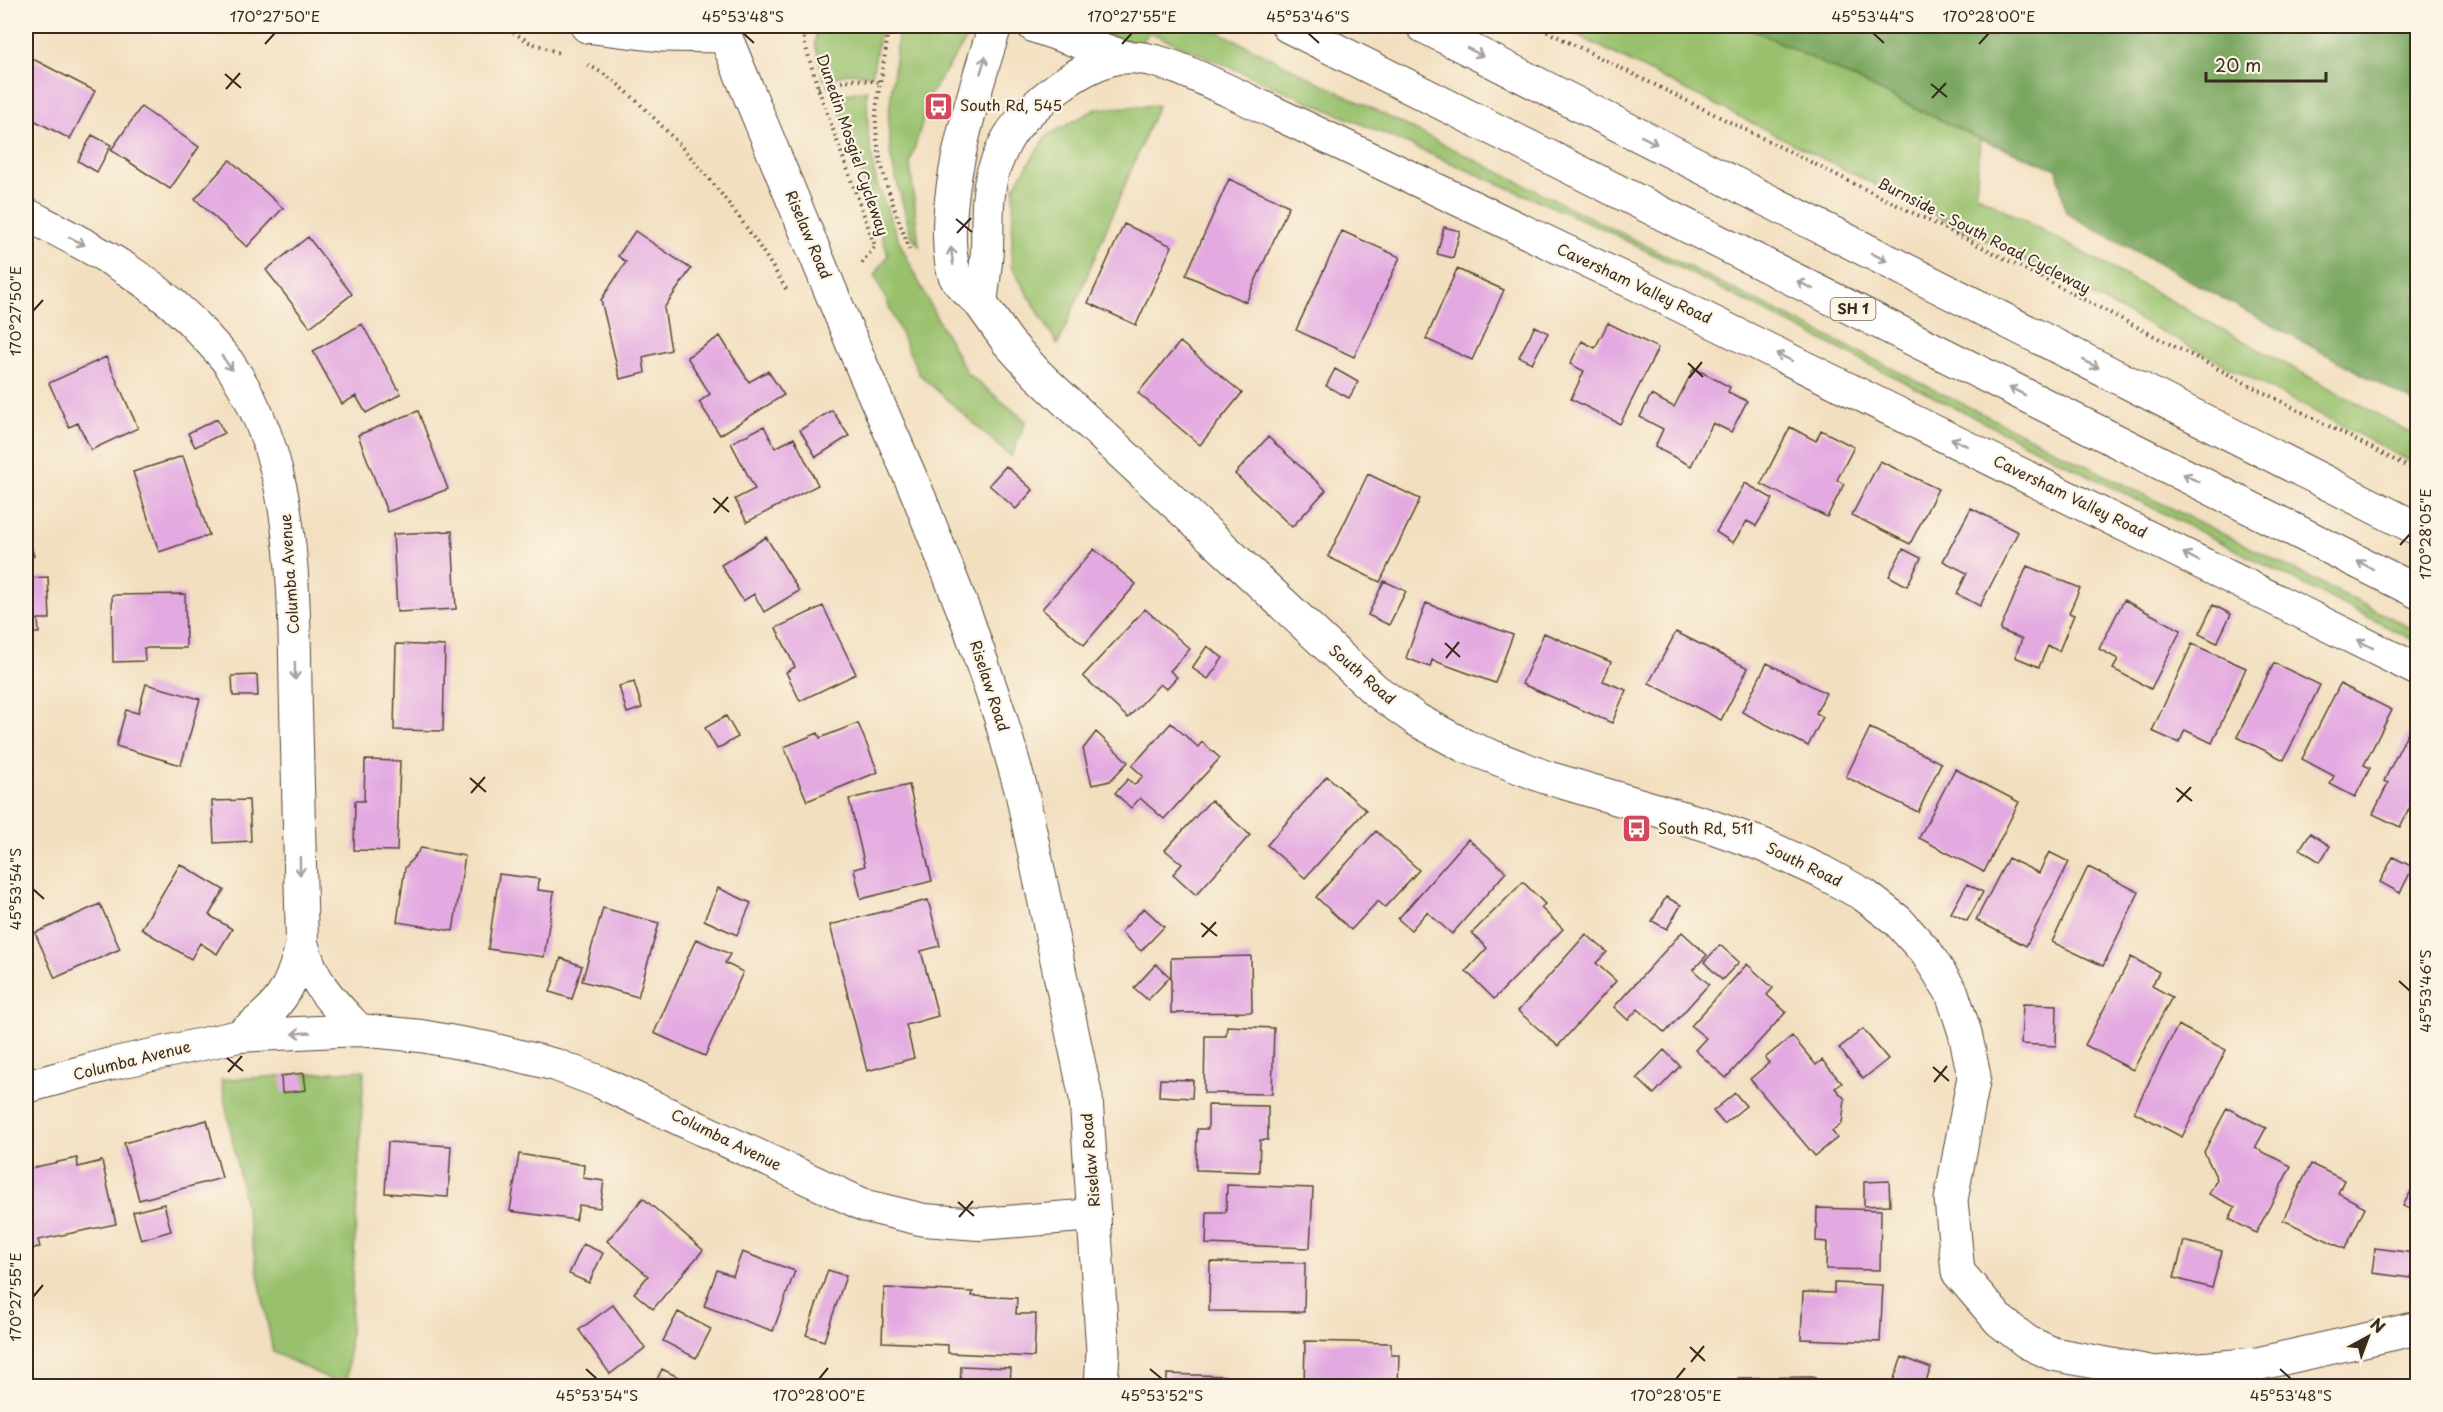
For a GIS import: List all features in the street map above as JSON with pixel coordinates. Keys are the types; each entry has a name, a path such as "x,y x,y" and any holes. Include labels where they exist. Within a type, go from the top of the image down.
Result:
{"main road":[{"path":"587,26 662,35 722,31"},
{"name":"South Road","path":"995,26 974,93 960,150 950,241 955,276 981,304 1008,342 1038,375 1375,690 1417,720 1465,746 1545,777 1704,824 1763,845 1822,872 1864,895 1898,921 1926,952 1952,993 1965,1033 1974,1076 1952,1200 1958,1272 2000,1320 2027,1342 2053,1354 2155,1373 2257,1364 2418,1328"},
{"path":"1034,26 1124,57"},
{"name":"SH 1","path":"1288,26 2418,592"},
{"path":"1423,26 2418,529"},
{"name":"Riselaw Road","path":"722,31 919,497 968,622 1000,716 1022,793 1086,1098 1103,1352 1101,1386"}],"street":[{"name":"Caversham Valley Road","path":"981,304 993,174 1008,138 1033,107 1055,89 1081,73 1124,57 1153,61 1179,68 1229,91 1648,290 2418,670"},
{"name":"Columba Avenue","path":"26,214 118,262 161,292 194,323 228,362 254,406 274,459 287,515 294,593 302,943 294,978 265,1017 239,1036"},
{"name":"Columba Avenue","path":"302,943 309,967 324,993 359,1030"},
{"name":"Columba Avenue","path":"26,1088 111,1064 239,1036 359,1030 421,1036 488,1048 556,1065 650,1104 866,1206 924,1220 979,1224 1095,1215"}],"path":[{"path":"503,26 529,42 563,54"},
{"name":"Dunedin Mosgiel Cycleway","path":"803,26 804,41 818,88 874,246 863,262 857,265"},
{"name":"Dunedin Mosgiel Cycleway","path":"888,26 876,115 880,154 888,187 915,262"},
{"name":"Burnside - South Road Cycleway","path":"1536,26 1992,252 2418,472"},
{"path":"584,63 612,80 637,101 690,155 741,219 790,295"},
{"path":"818,88 853,79 880,82"}],"green space":[{"path":"817,26 881,26 872,75 849,73 824,81 815,43"},
{"path":"899,26 975,26 931,93 910,163 919,246 911,235 891,159 888,122"},
{"path":"1068,26 1207,26 2417,631 2417,642 1601,228 1149,32 1140,44"},
{"path":"1559,26 1745,26 1980,139 1976,194 2417,436 2417,465 2013,254"},
{"path":"1745,26 2417,26 2417,404 2066,213 2057,169 1980,139"},
{"path":"867,90 868,134 876,181 899,241 967,373 1026,421 1011,457 919,374 875,275 888,255 835,96"},
{"path":"1158,105 1058,345 1011,266 1014,187 1046,136 1096,109"},
{"path":"364,1070 347,1386 344,1386 273,1352 221,1080"}],"building":[{"path":"31,58 95,91 70,139 26,116 26,69"},
{"path":"141,107 199,147 170,189 111,150"},
{"path":"92,135 111,145 97,172 78,161"},
{"path":"230,160 283,208 247,247 195,199"},
{"path":"1229,179 1289,206 1246,302 1186,275"},
{"path":"1124,224 1172,246 1136,325 1088,303"},
{"path":"1444,227 1460,231 1453,258 1437,254"},
{"path":"635,231 691,269 664,308 671,350 643,357 645,373 620,379 601,300 626,262 618,256"},
{"path":"1342,231 1400,257 1354,357 1296,330"},
{"path":"308,237 352,294 310,327 266,270"},
{"path":"1457,269 1504,290 1472,360 1426,339"},
{"path":"1608,323 1658,348 1620,424 1571,399 1584,371 1570,364 1582,341 1595,348"},
{"path":"362,324 401,394 366,413 356,396 342,404 313,351"},
{"path":"1535,326 1548,333 1532,363 1519,357"},
{"path":"720,336 749,382 768,371 784,395 720,435 699,402 710,394 687,357"},
{"path":"1180,342 1242,393 1200,445 1138,393"},
{"path":"106,357 138,428 91,450 78,423 69,427 49,383"},
{"path":"1694,368 1730,387 1728,392 1747,401 1731,432 1713,423 1691,466 1655,447 1663,429 1640,417 1651,395 1674,407"},
{"path":"1335,369 1358,382 1349,398 1326,386"},
{"path":"832,410 849,436 816,457 800,430"},
{"path":"418,411 448,489 387,512 358,435"},
{"path":"217,419 224,433 195,447 188,433"},
{"path":"764,426 775,448 794,438 818,485 747,522 735,499 755,489 731,443"},
{"path":"1790,427 1816,441 1821,430 1854,447 1837,480 1844,484 1827,517 1761,484"},
{"path":"1268,437 1326,490 1292,527 1235,474"},
{"path":"183,456 209,535 159,552 133,472"},
{"path":"1880,461 1938,489 1910,544 1852,515"},
{"path":"1006,466 1033,490 1016,509 989,485"},
{"path":"1368,474 1420,499 1380,582 1328,557"},
{"path":"1745,483 1773,499 1756,526 1747,521 1733,543 1716,532"},
{"path":"1971,508 2018,532 1980,606 1957,594 1967,573 1943,561"},
{"path":"26,529 34,556 26,559"},
{"path":"452,531 456,609 397,612 393,534"},
{"path":"766,537 799,591 764,612 754,594 743,601 721,565"},
{"path":"1094,549 1136,584 1084,645 1042,609"},
{"path":"1903,549 1921,558 1907,586 1889,576"},
{"path":"2027,566 2080,588 2069,613 2074,615 2059,651 2048,646 2039,667 2015,657 2022,639 2000,630"},
{"path":"48,577 50,619 38,619 39,633 26,633 26,578"},
{"path":"1384,581 1406,591 1389,625 1368,615"},
{"path":"185,594 186,648 144,648 145,661 113,662 112,595"},
{"path":"2124,600 2181,630 2151,689 2113,669 2118,659 2099,649"},
{"path":"1426,603 1513,635 1495,683 1432,660 1430,667 1406,658"},
{"path":"2213,605 2231,614 2217,643 2199,634"},
{"path":"823,606 856,674 800,701 786,672 795,667 776,628"},
{"path":"1145,609 1190,649 1170,671 1177,677 1166,689 1160,684 1128,718 1083,676"},
{"path":"1676,632 1748,668 1721,720 1649,683"},
{"path":"1544,633 1611,662 1603,681 1626,690 1612,723 1522,684"},
{"path":"396,644 445,646 443,731 394,730"},
{"path":"2192,644 2246,668 2212,743 2185,730 2179,743 2152,731"},
{"path":"1207,646 1223,658 1208,679 1192,668"},
{"path":"1767,663 1826,693 1816,713 1823,717 1808,746 1742,712"},
{"path":"2274,663 2320,685 2284,760 2237,737"},
{"path":"257,675 258,696 233,696 232,676"},
{"path":"634,682 642,708 627,713 619,686"},
{"path":"146,684 200,699 181,765 116,746 126,710 138,713"},
{"path":"2340,684 2392,710 2364,765 2370,768 2355,797 2330,784 2334,776 2302,759"},
{"path":"726,716 738,737 717,749 705,728"},
{"path":"858,723 878,772 807,801 784,747 818,733 820,738"},
{"path":"1171,723 1198,747 1202,742 1220,758 1164,819 1140,798 1131,808 1115,793 1128,779 1134,785 1143,776 1132,766"},
{"path":"1870,728 1941,763 1918,812 1846,777"},
{"path":"1096,732 1128,762 1110,781 1092,785 1083,749"},
{"path":"2408,732 2418,737 2418,811 2410,807 2400,827 2373,814 2388,783 2384,781"},
{"path":"365,760 400,761 397,851 354,850 355,801 364,801"},
{"path":"1955,769 2019,802 1984,872 1919,838"},
{"path":"1327,776 1366,810 1305,878 1267,845"},
{"path":"909,785 932,881 861,899 854,869 865,866 849,799"},
{"path":"249,800 251,841 214,843 212,801"},
{"path":"1211,800 1250,835 1196,895 1173,874 1182,864 1165,850"},
{"path":"1376,831 1419,870 1385,907 1378,901 1351,930 1316,897"},
{"path":"2310,833 2330,846 2320,862 2300,849"},
{"path":"1468,839 1506,872 1452,934 1427,912 1411,930 1398,919"},
{"path":"421,848 465,856 453,931 397,922 405,868"},
{"path":"2049,852 2069,862 2026,946 1976,920 2008,858 2039,873"},
{"path":"2393,857 2413,867 2400,893 2380,882"},
{"path":"180,864 224,890 209,915 232,929 217,954 200,943 191,959 141,929"},
{"path":"2088,867 2139,892 2103,966 2052,942"},
{"path":"499,874 539,879 538,890 554,892 544,957 488,949"},
{"path":"1523,882 1545,904 1541,908 1563,929 1494,999 1466,971 1487,948 1472,933"},
{"path":"1967,884 1983,892 1967,921 1951,913"},
{"path":"718,888 751,903 737,935 704,920"},
{"path":"1666,897 1681,905 1667,929 1652,921"},
{"path":"928,900 940,946 921,951 938,1016 906,1025 914,1058 867,1071 830,925"},
{"path":"100,904 120,949 55,978 35,933"},
{"path":"603,908 659,923 638,997 582,981"},
{"path":"1144,908 1164,927 1141,951 1121,932"},
{"path":"1682,932 1707,955 1693,970 1709,984 1665,1033 1638,1009 1628,1020 1614,1007"},
{"path":"1586,934 1607,952 1596,963 1616,981 1558,1046 1518,1011"},
{"path":"696,939 730,954 725,963 743,972 705,1056 654,1033"},
{"path":"1720,945 1739,962 1722,980 1704,962"},
{"path":"1251,956 1252,1012 1171,1013 1171,958"},
{"path":"2131,957 2159,972 2152,986 2172,997 2133,1070 2085,1045"},
{"path":"561,958 582,966 572,999 550,992"},
{"path":"1156,964 1170,977 1148,1000 1134,988"},
{"path":"1747,964 1773,988 1767,995 1786,1012 1726,1078 1695,1050 1706,1038 1691,1026"},
{"path":"2023,1004 2057,1005 2056,1046 2021,1044"},
{"path":"2178,1025 2226,1050 2182,1137 2134,1112"},
{"path":"1227,1026 1274,1028 1272,1094 1204,1093 1205,1036 1226,1036"},
{"path":"1863,1029 1888,1059 1863,1079 1839,1048"},
{"path":"1792,1036 1816,1065 1822,1060 1842,1083 1835,1088 1845,1099 1842,1123 1832,1131 1837,1138 1815,1156 1750,1079 1769,1063 1765,1058"},
{"path":"1664,1050 1680,1066 1654,1094 1637,1078"},
{"path":"304,1073 306,1090 282,1093 281,1076"},
{"path":"1160,1079 1193,1080 1192,1098 1159,1096"},
{"path":"1735,1093 1746,1106 1724,1124 1713,1111"},
{"path":"1208,1105 1268,1106 1268,1140 1260,1140 1259,1172 1196,1170 1197,1129 1208,1129"},
{"path":"2227,1108 2266,1128 2255,1148 2291,1166 2256,1233 2229,1219 2235,1207 2209,1194 2217,1179 2204,1152"},
{"path":"207,1120 222,1178 139,1200 124,1143"},
{"path":"388,1142 451,1146 448,1197 385,1193"},
{"path":"519,1154 584,1165 583,1178 604,1181 600,1208 579,1205 576,1220 510,1211"},
{"path":"77,1158 78,1167 102,1161 116,1224 38,1240 40,1247 26,1250 26,1169"},
{"path":"2311,1164 2344,1180 2338,1193 2365,1207 2345,1249 2283,1220"},
{"path":"2418,1178 2418,1213 2403,1206"},
{"path":"1889,1181 1890,1205 1864,1206 1864,1182"},
{"path":"1227,1185 1313,1188 1310,1248 1206,1244 1207,1212 1226,1212"},
{"path":"643,1198 703,1250 653,1309 634,1293 648,1276 607,1241"},
{"path":"164,1204 171,1231 141,1240 133,1212"},
{"path":"1817,1208 1881,1210 1880,1270 1826,1269 1827,1242 1816,1241"},
{"path":"2184,1241 2222,1251 2212,1288 2174,1278"},
{"path":"583,1244 603,1253 589,1283 569,1274"},
{"path":"2375,1248 2414,1253 2411,1278 2372,1273"},
{"path":"742,1252 795,1271 773,1331 704,1306 717,1270 733,1276"},
{"path":"1210,1262 1305,1263 1304,1312 1209,1311"},
{"path":"828,1270 846,1276 824,1341 806,1335"},
{"path":"1834,1283 1883,1285 1880,1342 1801,1339 1803,1292 1834,1293"},
{"path":"884,1288 973,1292 972,1296 1017,1298 1016,1314 1036,1314 1034,1357 948,1353 948,1345 882,1342"},
{"path":"613,1305 645,1348 610,1374 579,1330"},
{"path":"678,1312 711,1329 696,1358 663,1341"},
{"path":"1305,1341 1391,1343 1391,1355 1399,1355 1398,1386 1304,1386"},
{"path":"1902,1357 1931,1368 1924,1386 1906,1386 1893,1381"},
{"path":"961,1366 1011,1368 1010,1386 960,1386"},
{"path":"662,1369 696,1386 654,1386"},
{"path":"1167,1374 1224,1376 1224,1386 1167,1386"},
{"path":"1813,1377 1822,1382 1821,1386 1738,1386 1738,1378"}],"place":[{"name":"South Rd, 545","path":"939,106"},
{"name":"South Rd, 511","path":"1637,829"}]}
